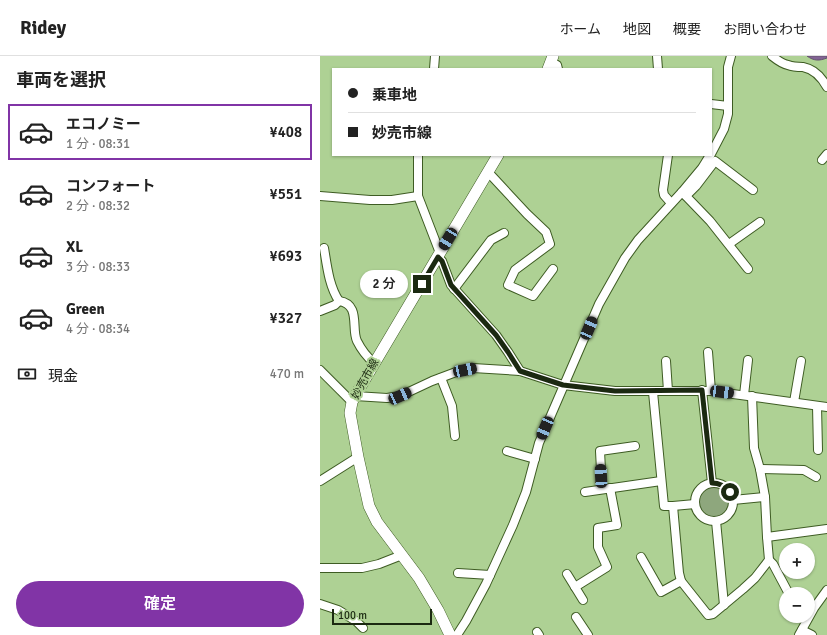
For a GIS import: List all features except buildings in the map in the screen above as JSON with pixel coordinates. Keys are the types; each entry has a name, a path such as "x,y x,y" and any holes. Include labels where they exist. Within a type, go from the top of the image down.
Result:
{"main road":[{"name":"妙売市線","path":"450,635 438,610 419,578 377,522 369,506 350,413 353,399 497,156"}],"street":[{"path":"434,68 435,56"},
{"path":"657,56 658,68"},
{"path":"712,152 724,129 728,114 728,67 731,56"},
{"path":"772,56 787,65 811,70 825,82 827,87"},
{"path":"712,104 728,106"},
{"path":"418,156 418,196 451,285 496,335 520,371"},
{"path":"668,156 663,190 664,196 671,203"},
{"path":"684,194 710,156"},
{"path":"457,635 490,575 513,525 526,492 539,443 563,385 574,364 599,304 625,258 638,240 671,203 696,186 715,161 753,190"},
{"path":"488,172 546,232 550,244 516,270 508,285 533,296 553,269"},
{"path":"684,194 710,221 748,269"},
{"path":"320,196 370,200 392,200 418,196"},
{"path":"729,244 760,222"},
{"path":"454,289 491,240 504,232"},
{"path":"324,248 328,272 335,294 340,301 345,302 351,308 354,317 356,340 367,357 374,363"},
{"path":"320,311 335,305 340,301"},
{"path":"708,352 706,391 712,483"},
{"path":"666,360 668,391"},
{"path":"748,360 748,395 754,448 766,497 769,560 773,564 785,587"},
{"path":"794,402 801,361"},
{"path":"320,370 353,399 400,396 456,372 473,368 520,371 563,385 615,391 706,391 748,395 827,407"},
{"path":"441,378 452,406 455,436"},
{"path":"653,392 664,506 695,504"},
{"path":"817,406 818,450"},
{"path":"575,587 607,567 598,548 598,528 617,525 606,489 600,450 635,446"},
{"path":"507,451 535,459"},
{"path":"320,481 358,457"},
{"path":"760,469 804,470 816,477"},
{"path":"585,492 661,481"},
{"path":"712,483 724,486 730,492 733,500 730,513 724,518 716,521 704,518 698,512 695,504 698,492 704,486 712,483"},
{"path":"733,500 766,497"},
{"path":"673,506 681,580 708,615 713,614 743,590 755,578 769,560"},
{"path":"716,521 724,605"},
{"path":"767,537 827,529"},
{"path":"320,568 362,568 379,564 402,555"},
{"path":"641,557 661,592 681,580"},
{"path":"458,573 490,575"},
{"path":"567,574 583,600"},
{"path":"815,607 827,590"},
{"path":"320,604 338,610 356,621 363,628"},
{"path":"576,617 588,635"},
{"path":"801,632 812,635"}],"green space":[{"path":"714,487 725,491 729,502 725,513 714,517 703,513 699,502 703,491"}],"shaded area":[{"path":"807,56 827,56 827,58 817,60"}],"route":[{"path":"422,284 438,257 442,261 451,285 496,335 520,371 563,385 615,391 653,392 702,390 712,483 724,486 730,492"}]}
